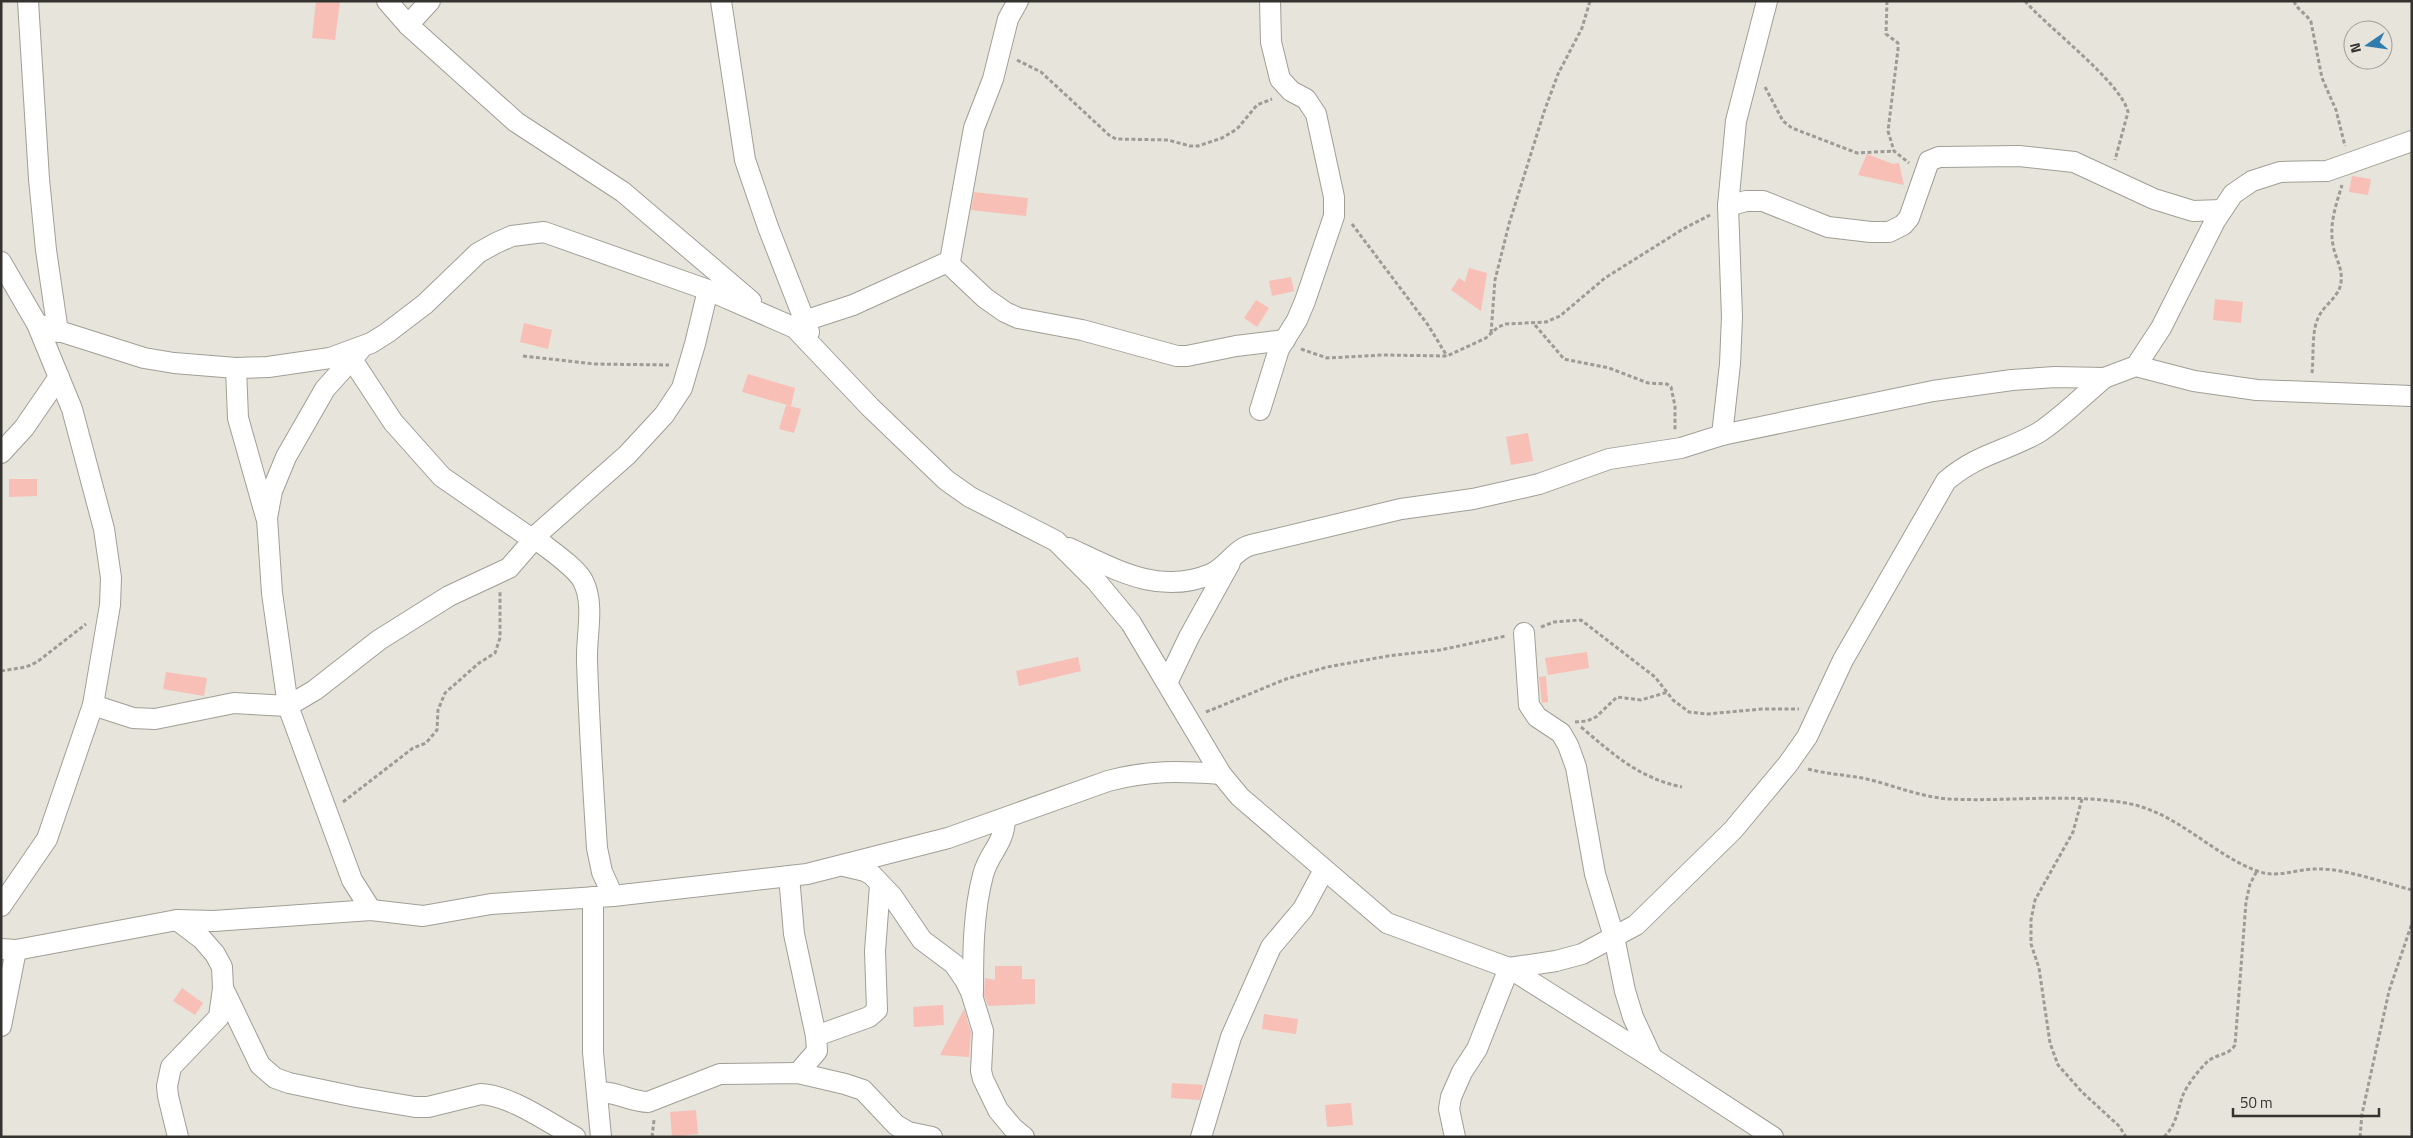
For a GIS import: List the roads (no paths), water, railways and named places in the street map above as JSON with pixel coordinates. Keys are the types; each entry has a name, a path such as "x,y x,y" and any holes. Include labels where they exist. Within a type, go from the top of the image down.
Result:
{"street":[{"path":"28,1 39,179 46,250 58,332"},
{"path":"387,1 408,25 516,122 623,192 768,316"},
{"path":"408,25 430,1"},
{"path":"804,321 853,305 948,262 953,253 974,128 993,79 1008,18 1018,1"},
{"path":"1260,410 1279,349 1305,301 1334,216 1334,197 1316,114 1306,99 1291,91 1280,79 1271,42 1270,1"},
{"path":"1722,435 1730,364 1732,318 1728,206 1736,122 1767,1"},
{"path":"723,4 745,160 768,227 814,345"},
{"path":"2136,366 2161,328 2232,194 2252,181 2280,172 2327,171 2412,141"},
{"path":"1728,206 1746,201 1764,201 1828,227 1889,232 1903,225 1910,218 1929,161 1939,156 2019,156 2074,162 2154,199 2193,211 2222,210"},
{"path":"37,324 144,358 174,363 236,368 268,367 330,358 366,344 387,333 425,304 478,253 512,236 544,232 708,290 795,328 814,345 870,407 946,480 970,498 1138,579 1172,583 1191,581 1211,574 1244,547 1401,509 1473,499 1539,484 1609,459 1681,448 1722,435 1933,391 2020,379 2055,377 2104,378"},
{"path":"1,262 37,324 72,409 104,529 111,578 110,606 92,705 48,838 1,906"},
{"path":"948,262 986,298 1005,312 1018,318 1082,330 1177,356 1285,340"},
{"path":"92,705 133,718 155,719 234,703 288,706 316,690 380,640 449,596 509,568 534,538 627,455 664,414 682,388 708,290"},
{"path":"267,518 272,491 286,458 325,389 351,358 366,344"},
{"path":"351,358 393,422 442,476 534,538 576,571 587,592 587,659 596,848 602,872 613,896"},
{"path":"1510,968 1556,962 1582,954 1636,925 1733,830 1788,764 1807,737 1843,660 1946,481 1962,467 1978,458 2012,446 2041,431 2104,378 2136,366 2194,381 2257,390 2411,402"},
{"path":"236,368 238,418 267,518 272,593 288,706 352,880 371,910"},
{"path":"1,453 24,428 59,378"},
{"path":"1056,541 1097,582 1131,623 1168,681 1221,774 1240,797 1387,923 1510,968 1773,1137"},
{"path":"1168,681 1188,637 1233,556"},
{"path":"1524,632 1530,705 1536,717 1561,733 1568,745 1576,767 1595,874 1614,937 1634,1017 1652,1058"},
{"path":"1,1026 9,949 177,920 214,922 371,910 424,916 491,904 613,896 789,876 844,866 948,838 1132,774 1155,771 1221,774"},
{"path":"974,1000 973,952 979,894 983,872 1003,836 1005,819"},
{"path":"844,866 868,872 892,896 922,940 954,964 965,980 974,1000 983,1031 981,1071 983,1079 998,1110 1013,1128 1024,1137"},
{"path":"1201,1137 1231,1037 1271,947 1303,909 1324,870"},
{"path":"789,876 794,934 816,1036 817,1051 798,1073"},
{"path":"816,1036 869,1017 877,1010 875,951 880,885"},
{"path":"593,897 593,1052 601,1137"},
{"path":"177,920 202,939 216,954 222,968 223,988 219,1017 171,1067 167,1086 178,1137"},
{"path":"1620,967 1636,925"},
{"path":"1455,1137 1450,1109 1451,1096 1462,1072 1477,1049 1510,968"},
{"path":"223,988 260,1065 275,1078 289,1083 356,1097 416,1107 428,1107 481,1094 490,1095 504,1098 575,1137"},
{"path":"598,1093 606,1091 638,1102 648,1102 720,1074 798,1073 863,1090 896,1124 908,1132 932,1137"}]}
